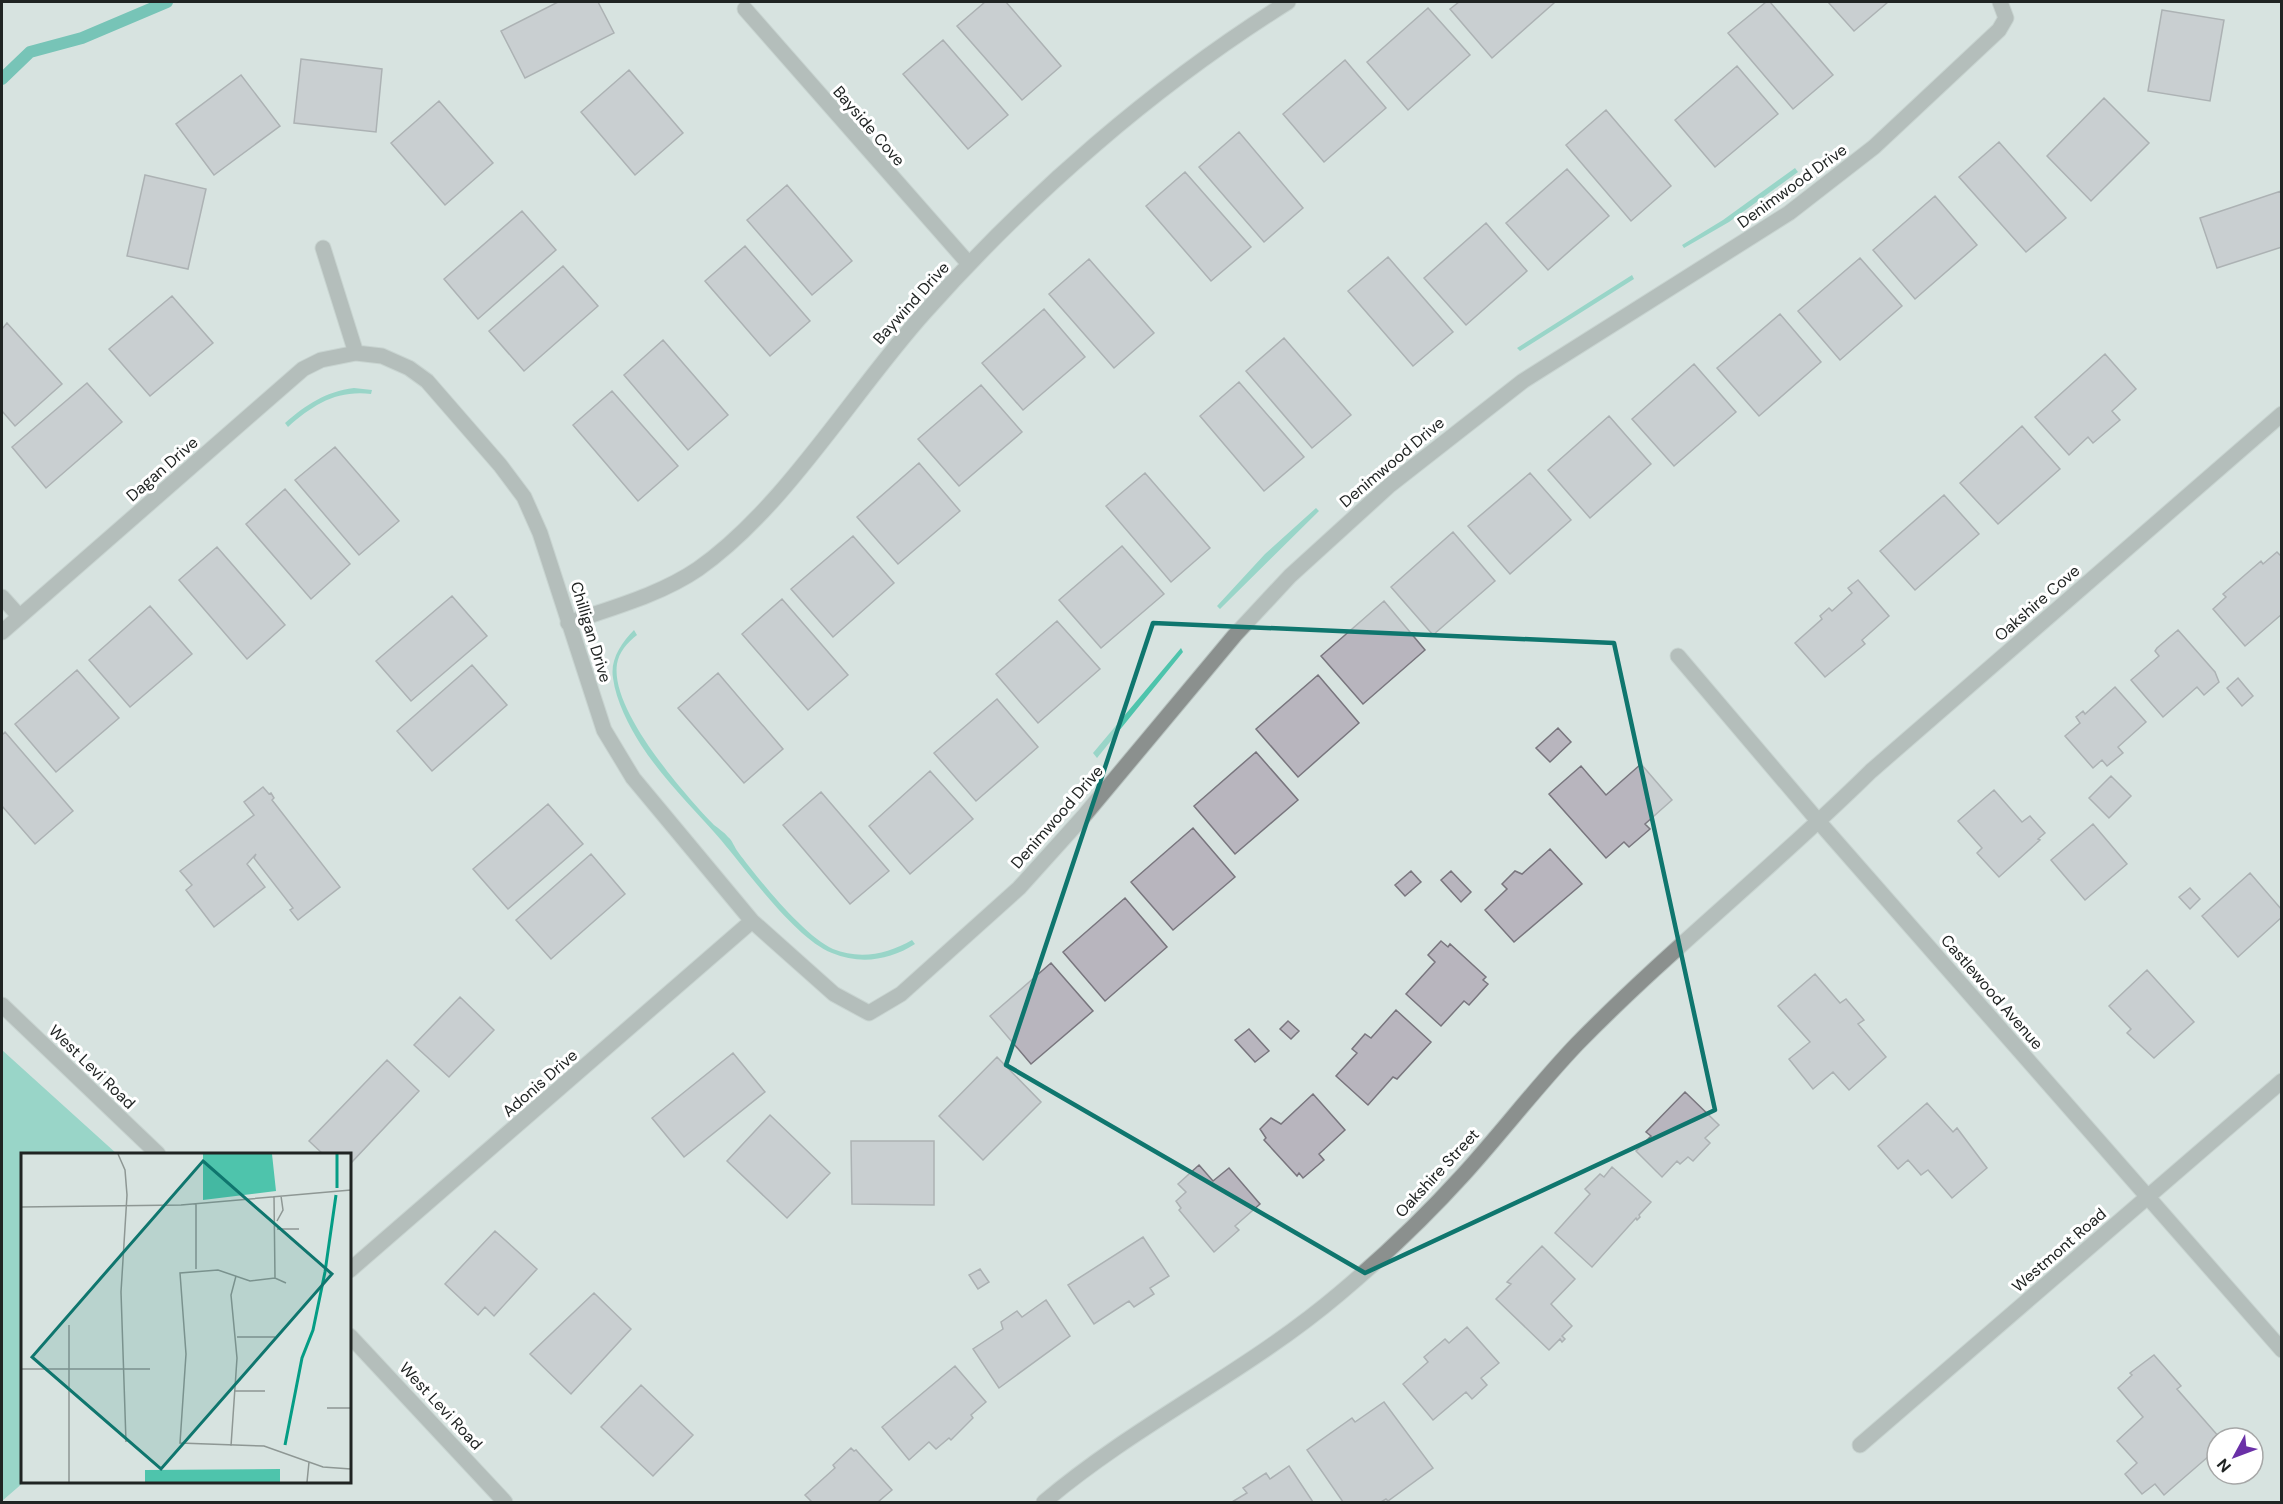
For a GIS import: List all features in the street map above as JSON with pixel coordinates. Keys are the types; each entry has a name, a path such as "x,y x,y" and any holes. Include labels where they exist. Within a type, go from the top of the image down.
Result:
{"street":[{"name":"Baywind Drive","path":"568,622 636,600 696,571 724,549 790,478 886,357 969,264 1102,140 1252,24 1288,2"},
{"name":"Denimwood Drive","path":"869,1013 901,994 1019,888 1083,817 1235,635 1290,576 1372,500 1523,381 1580,343 1739,247 1826,185 1874,147 1999,30 2006,18 2000,2"},
{"name":"Bayside Cove","path":"745,9 969,264"},
{"path":"323,248 356,353"},
{"name":"Chilligan Drive","path":"356,353 382,357 409,368 427,381 500,465 524,497 540,533 604,730 633,778 752,921 834,994 869,1013"},
{"name":"Dagan Drive","path":"2,632 303,369 321,360 356,353"},
{"name":"Oakshire Cove","path":"1819,822 1871,771 2282,414"},
{"path":"2,597 19,616"},
{"name":"Castlewood Avenue","path":"1678,656 1819,822 2282,1350"},
{"name":"Oakshire Street","path":"1044,1503 1127,1438 1310,1317 1386,1252 1464,1174 1601,1020 1819,822"},
{"name":"Adonis Drive","path":"351,1269 752,921"},
{"name":"West Levi Road","path":"2,1005 156,1153"},
{"name":"Westmont Road","path":"1860,1445 2282,1081"},
{"name":"West Levi Road","path":"351,1337 412,1400 505,1503"}],"highlighted area":[{"path":"1153,623 1614,643 1715,1110 1365,1273 1006,1065"}],"green space":[{"path":"1795,168 1798,172 1729,222 1684,248 1682,245 1723,220"},
{"path":"1632,275 1634,279 1520,351 1517,348"},
{"path":"354,388 372,390 371,394 358,393 336,397 316,406 288,427 285,423 317,400 334,392"},
{"path":"1316,508 1319,511 1220,609 1217,606 1265,554"},
{"path":"634,630 637,635 624,648 617,664 618,683 625,704 637,727 668,773 714,825 730,839 782,906 821,942 843,952 874,954 893,949 912,940 915,944 896,954 875,959 843,957 818,945 803,934 773,903 659,770 628,722 617,696 613,665 625,640"},
{"path":"1181,648 1183,652 1097,758 1093,753"},
{"path":"2,1050 116,1153 21,1153 21,1483 23,1483 2,1501"}],"building":[{"path":"558,2 598,2 614,33 525,78 501,31"},
{"path":"985,2 1006,2 1061,66 1022,100 957,26"},
{"path":"1459,2 1554,3 1492,58 1450,9"},
{"path":"1766,2 1770,2 1833,75 1793,109 1728,33"},
{"path":"1828,2 1888,2 1854,31"},
{"path":"1428,8 1470,55 1408,110 1367,62"},
{"path":"2162,10 2224,20 2210,101 2148,91"},
{"path":"943,40 1008,115 968,149 903,74"},
{"path":"301,59 382,69 376,132 294,123"},
{"path":"1345,60 1386,108 1324,162 1283,114"},
{"path":"1737,66 1778,114 1715,167 1675,120"},
{"path":"629,70 683,133 635,175 581,112"},
{"path":"241,75 280,126 214,175 176,124"},
{"path":"2104,98 2149,143 2091,201 2047,156"},
{"path":"439,101 493,163 445,205 391,143"},
{"path":"1606,110 1671,186 1631,221 1566,145"},
{"path":"1239,132 1303,208 1264,242 1199,167"},
{"path":"1999,142 2066,218 2026,252 1959,177"},
{"path":"1567,169 1609,216 1548,270 1506,223"},
{"path":"1185,172 1251,247 1211,281 1146,206"},
{"path":"145,175 206,189 188,269 127,256"},
{"path":"787,185 852,261 812,295 747,220"},
{"path":"2281,191 2282,247 2217,268 2200,218"},
{"path":"1935,196 1977,245 1915,299 1873,250"},
{"path":"522,211 556,250 478,319 444,279"},
{"path":"1486,223 1527,271 1466,325 1424,278"},
{"path":"745,246 810,321 770,356 705,281"},
{"path":"1388,257 1453,332 1413,366 1348,291"},
{"path":"1860,258 1902,306 1840,360 1798,311"},
{"path":"1089,259 1154,333 1114,368 1049,294"},
{"path":"563,266 598,306 524,371 489,331"},
{"path":"172,296 213,343 150,396 109,349"},
{"path":"1044,309 1085,357 1023,410 982,363"},
{"path":"1780,314 1821,362 1759,416 1717,368"},
{"path":"7,323 62,384 15,426 2,411 2,329"},
{"path":"1284,338 1351,415 1312,448 1246,371"},
{"path":"663,340 728,415 688,450 624,375"},
{"path":"2105,354 2136,389 2112,411 2120,420 2093,443 2088,437 2069,455 2035,417"},
{"path":"1694,364 1736,412 1674,466 1632,419"},
{"path":"1239,382 1304,457 1264,491 1200,416"},
{"path":"87,383 122,422 46,488 12,447"},
{"path":"981,385 1022,432 959,486 918,439"},
{"path":"612,391 678,466 638,501 573,425"},
{"path":"1609,416 1651,464 1590,518 1548,470"},
{"path":"2022,426 2060,469 1998,524 1960,483"},
{"path":"335,447 399,521 359,555 295,480"},
{"path":"919,463 960,511 898,564 857,517"},
{"path":"1145,473 1210,548 1171,582 1106,506"},
{"path":"1530,473 1571,520 1510,574 1468,526"},
{"path":"285,489 350,564 311,599 246,524"},
{"path":"1944,495 1979,534 1915,590 1880,551"},
{"path":"1453,532 1495,581 1433,635 1391,587"},
{"path":"853,536 894,583 833,637 791,589"},
{"path":"1122,546 1164,594 1101,648 1059,600"},
{"path":"217,547 285,625 247,659 179,580"},
{"path":"2277,552 2282,557 2282,614 2245,646 2213,609 2226,597 2223,594 2261,561 2263,564"},
{"path":"1858,580 1889,616 1862,640 1865,644 1825,677 1795,643 1822,619 1820,616 1829,608 1832,611 1852,593 1848,588"},
{"path":"452,596 487,636 411,701 376,661"},
{"path":"782,599 848,675 808,710 742,634"},
{"path":"1384,601 1425,650 1363,704 1321,656"},
{"path":"150,606 192,654 130,707 89,660"},
{"path":"1057,621 1100,669 1038,723 996,674"},
{"path":"2178,630 2215,672 2219,682 2204,695 2197,687 2163,717 2131,680 2159,656 2155,651 2157,648"},
{"path":"472,665 507,705 432,771 397,731"},
{"path":"77,670 119,718 56,772 15,724"},
{"path":"718,673 783,749 744,783 678,708"},
{"path":"1318,675 1359,723 1298,777 1256,729"},
{"path":"2238,678 2253,696 2242,706 2227,688"},
{"path":"2115,687 2146,722 2118,747 2123,753 2107,766 2102,760 2093,768 2065,736 2080,723 2076,717 2083,711 2085,714"},
{"path":"997,699 1038,747 976,801 934,753"},
{"path":"1558,728 1571,742 1550,762 1536,748"},
{"path":"5,732 73,811 35,844 2,806 2,735"},
{"path":"1256,752 1298,800 1235,854 1194,806"},
{"path":"1641,764 1672,800 1645,824 1650,829 1629,847 1624,842 1606,858 1549,794 1581,766 1606,795"},
{"path":"930,771 973,819 910,874 869,826"},
{"path":"2111,776 2131,796 2109,818 2089,798"},
{"path":"263,787 269,794 271,793 274,798 272,800 340,887 298,920 290,910 293,908 254,858 256,854 247,864 265,887 214,927 186,890 192,885 180,871 254,815 244,802"},
{"path":"1994,790 2022,822 2030,816 2045,833 1999,877 1977,853 1982,848 1958,821"},
{"path":"821,792 889,871 850,904 783,825"},
{"path":"548,804 583,844 508,909 473,869"},
{"path":"2093,824 2127,864 2085,900 2051,860"},
{"path":"1193,828 1235,877 1173,930 1131,882"},
{"path":"1550,849 1582,884 1514,942 1485,910 1507,889 1502,884 1515,871 1522,874"},
{"path":"591,854 625,894 551,959 516,920"},
{"path":"1411,871 1421,882 1405,896 1395,885"},
{"path":"1451,871 1471,892 1461,902 1441,880"},
{"path":"2250,873 2282,910 2282,917 2238,957 2202,916"},
{"path":"2190,888 2200,899 2190,909 2179,897"},
{"path":"1125,898 1167,947 1105,1001 1063,952"},
{"path":"1441,941 1448,947 1450,944 1486,977 1483,980 1488,984 1469,1005 1464,1001 1441,1026 1406,994 1435,962 1428,955"},
{"path":"1051,963 1093,1011 1031,1064 990,1016"},
{"path":"2147,970 2194,1022 2154,1058 2127,1033 2131,1029 2109,1006"},
{"path":"1815,974 1840,1003 1846,999 1864,1020 1858,1024 1886,1057 1849,1090 1833,1072 1813,1089 1789,1059 1810,1042 1778,1006"},
{"path":"460,997 494,1030 449,1077 414,1045"},
{"path":"1396,1010 1431,1042 1397,1079 1393,1077 1368,1105 1336,1076 1357,1053 1352,1049 1365,1034 1371,1038"},
{"path":"1288,1021 1299,1031 1291,1039 1280,1029"},
{"path":"1249,1029 1269,1051 1255,1062 1235,1040"},
{"path":"733,1053 765,1092 684,1157 652,1118"},
{"path":"997,1057 1041,1102 983,1160 939,1116"},
{"path":"387,1060 419,1091 351,1163 351,1153 322,1153 309,1141"},
{"path":"1685,1092 1719,1125 1705,1138 1710,1143 1693,1161 1688,1157 1680,1164 1677,1161 1662,1177 1636,1151 1651,1136 1646,1132"},
{"path":"1313,1094 1345,1130 1319,1154 1324,1160 1303,1178 1299,1173 1297,1176 1264,1140 1266,1138 1260,1129 1271,1118 1281,1124"},
{"path":"1927,1103 1953,1132 1957,1128 1987,1168 1952,1198 1928,1170 1921,1175 1908,1160 1898,1169 1878,1146"},
{"path":"770,1115 830,1173 787,1218 727,1161"},
{"path":"851,1141 934,1141 934,1205 852,1204"},
{"path":"1199,1165 1213,1181 1229,1168 1260,1204 1235,1226 1239,1230 1214,1252 1179,1210 1181,1208 1176,1201 1186,1192 1178,1184"},
{"path":"1612,1167 1651,1202 1639,1215 1640,1217 1637,1220 1636,1218 1592,1267 1555,1233 1590,1194 1585,1189 1600,1174 1604,1177"},
{"path":"495,1231 537,1269 494,1316 485,1307 478,1315 445,1284"},
{"path":"1143,1237 1169,1276 1150,1288 1154,1294 1134,1307 1129,1301 1094,1324 1068,1285"},
{"path":"1542,1246 1575,1279 1551,1304 1572,1326 1562,1336 1565,1339 1562,1342 1560,1339 1549,1350 1496,1299 1511,1284 1507,1282"},
{"path":"980,1269 989,1282 978,1289 969,1275"},
{"path":"594,1293 631,1329 571,1394 530,1354"},
{"path":"1046,1300 1070,1336 999,1388 973,1349 1003,1329 1001,1322 1017,1311 1022,1317"},
{"path":"1467,1327 1499,1363 1481,1378 1487,1385 1472,1399 1466,1392 1433,1420 1403,1384 1428,1362 1424,1357 1445,1339 1449,1343"},
{"path":"2154,1355 2181,1386 2177,1389 2209,1426 2205,1426 2205,1459 2164,1495 2155,1484 2142,1494 2125,1474 2137,1463 2117,1441 2143,1417 2118,1388 2132,1375 2130,1373"},
{"path":"955,1366 986,1402 971,1415 973,1418 951,1440 949,1438 936,1449 929,1442 909,1460 882,1427"},
{"path":"641,1385 693,1435 653,1476 601,1427"},
{"path":"1384,1402 1433,1468 1388,1501 1386,1499 1381,1502 1343,1502 1307,1450 1352,1418 1355,1422"},
{"path":"851,1448 856,1450 892,1490 878,1502 812,1502 805,1495 835,1468 833,1465"},
{"path":"1289,1466 1313,1502 1232,1502 1247,1493 1243,1488 1266,1473 1270,1479"}],"waterway":[{"path":"2,79 30,52 82,38 167,2"}]}
